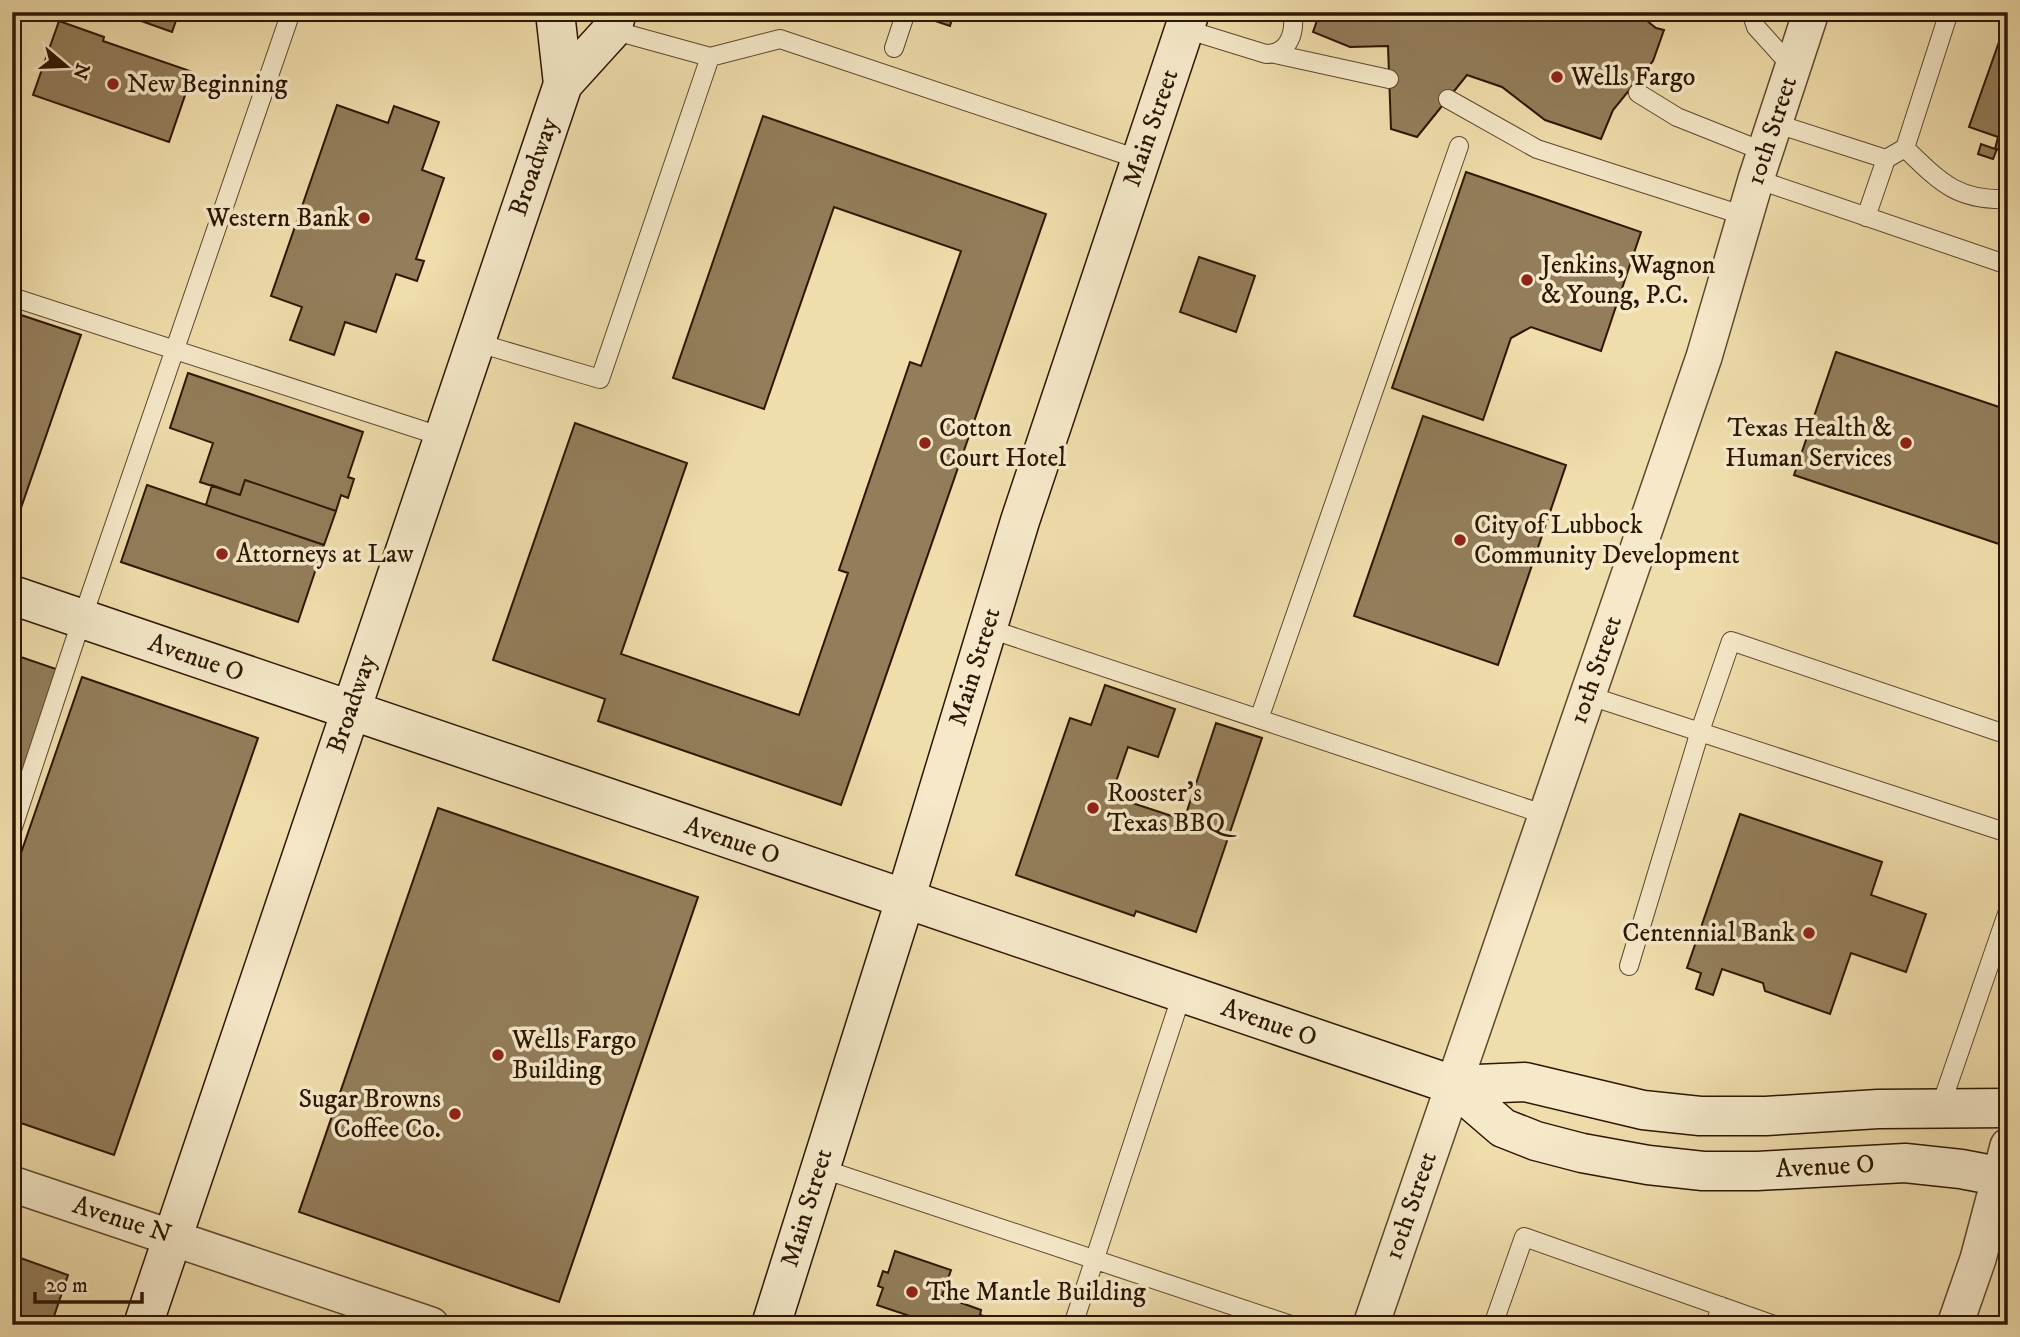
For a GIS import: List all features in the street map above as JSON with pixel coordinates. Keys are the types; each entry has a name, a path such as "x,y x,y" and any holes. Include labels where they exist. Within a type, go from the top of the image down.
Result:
{"street":[{"name":"Broadway","path":"555,12 563,84"},
{"name":"10th Street","path":"1371,1325 1704,357 1765,151 1811,12"},
{"name":"Broadway","path":"143,1325 563,84 615,21"},
{"name":"Main Street","path":"771,1325 905,900 1020,520 1188,21"},
{"name":"Avenue O","path":"12,595 1453,1085 1525,1082 1643,1110 1700,1116 1766,1116 1878,1109 2008,1108"},
{"name":"Avenue O","path":"1453,1085 1503,1128 1536,1141 1582,1153 1648,1165 1703,1171 1757,1171 1905,1163 2005,1167"},
{"path":"1955,1325 2005,1167"},
{"name":"Avenue N","path":"12,1184 431,1325"}],"lane":[{"path":"12,830 291,12"},
{"path":"894,48 906,12"},
{"path":"1275,54 1287,45 1292,35 1292,12"},
{"path":"1751,12 1756,27 1793,68"},
{"path":"1765,151 1886,159 1905,148 1949,12"},
{"path":"615,21 710,57 780,39 1141,160"},
{"path":"1188,21 1266,54 1390,79"},
{"path":"475,342 600,379 710,57"},
{"path":"1638,93 1677,117 1765,151 1866,217 2008,265"},
{"path":"1448,99 1537,149 1745,216"},
{"path":"1259,719 1459,146"},
{"path":"1905,148 1940,183 1981,200 2008,199"},
{"path":"1866,217 1886,159"},
{"path":"12,297 443,437"},
{"path":"987,628 1546,815"},
{"path":"1629,966 1700,731 1731,641 2008,735"},
{"path":"1587,695 2008,833"},
{"path":"1940,1108 2008,911"},
{"path":"1073,1325 1182,994"},
{"path":"820,1168 1291,1325"},
{"path":"1493,1325 1524,1237 1774,1325"},
{"path":"1715,1325 1721,1307"}],"building":[{"path":"116,12 179,12 172,32"},
{"path":"925,12 954,12 950,26 923,17"},
{"name":"Wells Fargo","path":"1320,12 1636,12 1656,28 1664,30 1653,61 1613,110 1601,139 1545,120 1502,87 1467,75 1417,137 1391,129 1388,46 1350,47 1313,32"},
{"name":"New Beginning","path":"59,21 104,37 103,41 193,72 169,142 33,95"},
{"path":"2005,25 2008,26 2008,153 1997,149 1993,159 1978,154 1981,144 1995,149 1998,137 1969,127"},
{"name":"Western Bank","path":"337,105 388,123 394,106 439,122 422,170 444,178 416,259 424,261 417,281 396,274 376,332 345,322 334,355 290,340 302,307 271,296"},
{"name":"Cotton Court Hotel","path":"763,116 1046,214 841,805 598,721 605,699 493,660 575,423 687,463 621,654 799,715 848,573 839,570 910,362 921,366 961,251 834,207 764,409 673,378"},
{"name":"Jenkins, Wagnon & Young, P.C.","path":"1466,172 1641,232 1601,351 1531,327 1511,338 1483,420 1392,388"},
{"path":"1199,257 1255,276 1236,332 1180,312"},
{"path":"12,312 81,335 14,528 12,528"},
{"name":"Texas Health & Human Services","path":"1836,352 2008,410 2008,547 1794,475"},
{"path":"188,373 363,432 348,477 354,479 348,498 341,495 336,511 245,480 240,495 200,482 213,443 170,428"},
{"name":"City of Lubbock Community Development","path":"1423,416 1566,465 1498,665 1354,616"},
{"path":"245,480 336,511 324,545 206,505 212,485 240,495"},
{"name":"Attorneys at Law","path":"147,485 324,545 298,622 121,562"},
{"path":"12,654 59,670 12,804"},
{"path":"82,677 258,738 114,1155 12,1120 12,879"},
{"name":"Rooster's Texas BBQ","path":"1105,685 1175,709 1158,757 1128,747 1111,796 1184,820 1216,723 1262,738 1196,932 1136,911 1134,916 1016,875 1070,718 1091,725"},
{"name":"Wells Fargo Building","path":"438,808 698,897 559,1302 299,1212"},
{"name":"Centennial Bank","path":"1740,814 1882,862 1871,895 1926,914 1906,972 1851,953 1830,1014 1765,991 1763,983 1722,969 1713,995 1696,989 1701,973 1687,968"},
{"name":"The Mantle Building","path":"895,1251 951,1270 942,1296 981,1310 980,1315 991,1318 988,1325 913,1325 916,1318 877,1305 883,1288 878,1286 883,1271 888,1273"},
{"path":"12,1255 68,1275 51,1325 12,1325"}],"place":[{"name":"Wells Fargo","path":"1557,77"},
{"name":"New Beginning","path":"113,84"},
{"name":"Western Bank","path":"364,218"},
{"name":"Jenkins, Wagnon & Young, P.C.","path":"1527,280"},
{"name":"Cotton Court Hotel","path":"925,443"},
{"name":"Texas Health & Human Services","path":"1906,443"},
{"name":"City of Lubbock Community Development","path":"1460,540"},
{"name":"Attorneys at Law","path":"222,554"},
{"name":"Rooster's Texas BBQ","path":"1093,808"},
{"name":"Centennial Bank","path":"1809,933"},
{"name":"Wells Fargo Building","path":"498,1055"},
{"name":"Sugar Browns Coffee Co.","path":"455,1114"},
{"name":"The Mantle Building","path":"912,1292"}]}
